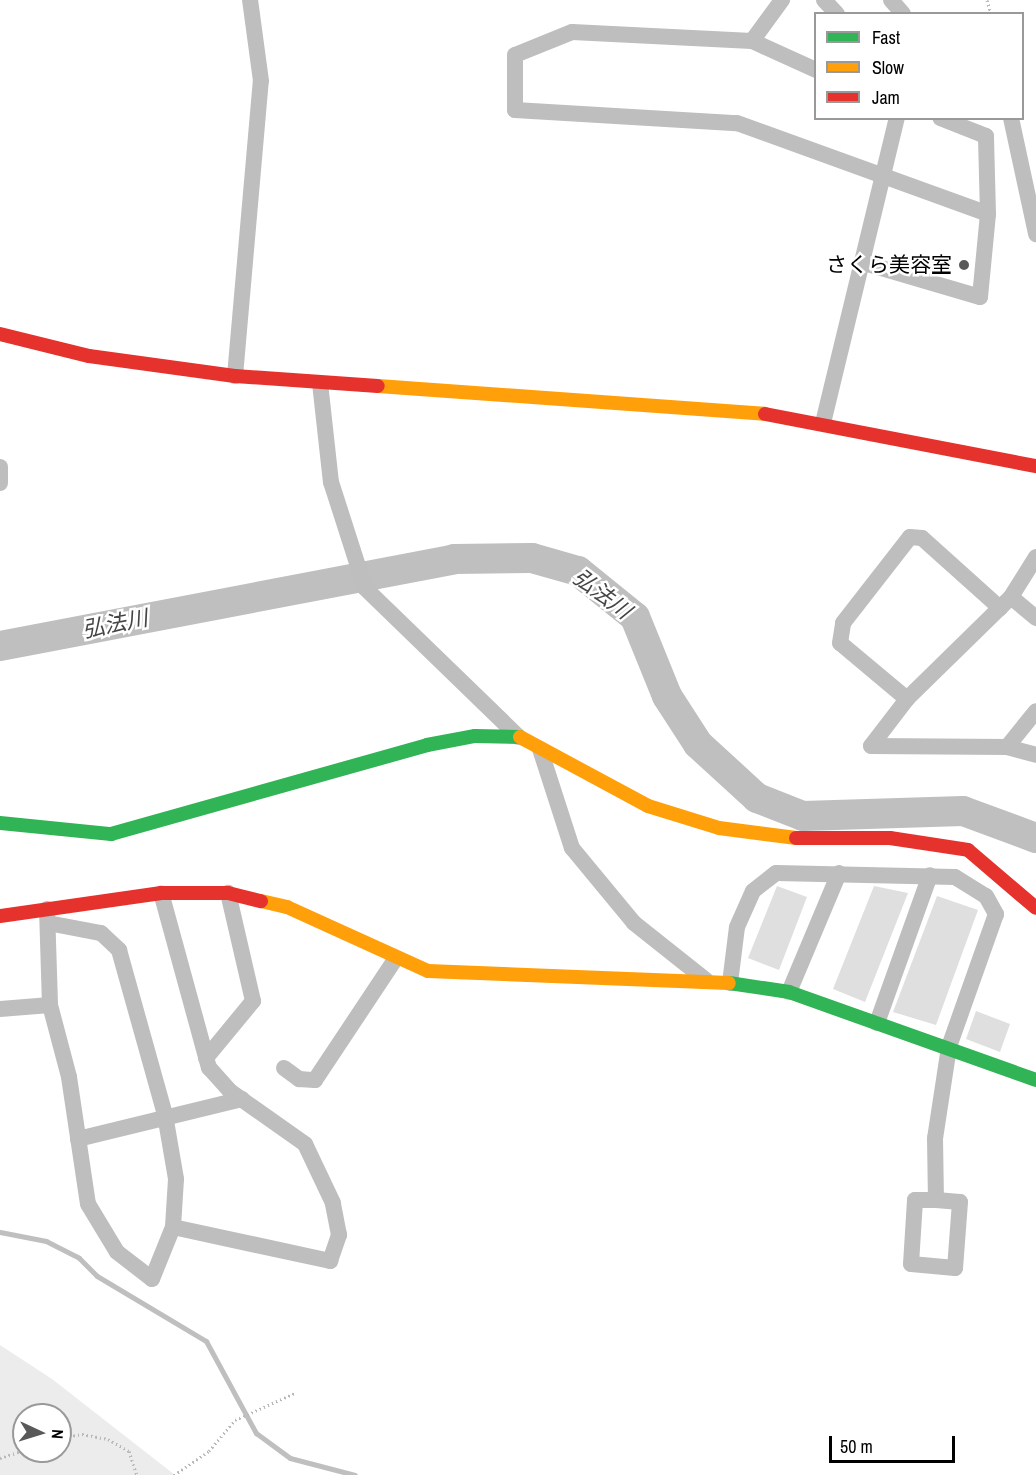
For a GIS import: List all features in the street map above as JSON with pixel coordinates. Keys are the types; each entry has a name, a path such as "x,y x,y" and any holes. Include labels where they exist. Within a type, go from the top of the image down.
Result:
{"street":[{"path":"235,376 261,81 250,0"},
{"path":"752,41 783,0"},
{"path":"824,0 835,12"},
{"path":"891,0 901,12"},
{"path":"814,69 752,41 572,32 515,55 515,110 737,123 878,179 988,214"},
{"path":"823,423 878,179 896,120"},
{"path":"861,262 980,297 988,214 986,136 945,120"},
{"path":"1011,120 1036,234"},
{"path":"0,334 90,356 235,376 744,410 823,423 1036,466"},
{"path":"320,383 331,482 365,588 519,737 648,806 719,828 816,841 890,838 968,850 1036,908"},
{"path":"0,467 0,483"},
{"path":"907,699 840,643 843,623 910,537 921,538 1005,602 1036,618"},
{"path":"1036,557 1005,602 907,699 871,746 1007,747 1036,755"},
{"path":"1007,747 1036,711"},
{"path":"0,823 111,834 427,744 476,736 519,737"},
{"path":"540,748 572,848 634,923 706,980"},
{"path":"730,983 737,927 753,891 776,873 955,877 986,896 996,914 949,1047 935,1138 936,1200"},
{"path":"789,992 839,873"},
{"path":"877,1023 930,875"},
{"path":"0,916 47,916 161,893 228,893 287,907 428,971 706,980 789,992 949,1047 1036,1080"},
{"path":"161,893 209,1068 242,1100 309,1153 333,1203 339,1235 330,1261 172,1227"},
{"path":"206,1058 253,1001 228,893"},
{"path":"47,916 101,933 119,950 165,1115 176,1179 172,1227 152,1278 117,1252 88,1204 78,1139 50,1005 47,916"},
{"path":"284,1068 299,1079 315,1080 396,958"},
{"path":"0,1009 50,1005"},
{"path":"78,1139 165,1115 242,1100"},
{"path":"915,1200 936,1200 960,1202 955,1268 911,1264 915,1200"}],"path":[{"path":"174,1475 209,1450 235,1420 295,1393"},
{"path":"72,1436 82,1434 108,1439 129,1451 137,1475"}],"shaded area":[{"path":"0,1345 52,1379 175,1475 0,1475"}],"building":[{"path":"777,886 807,897 779,970 748,958"},
{"path":"874,886 908,893 865,1002 833,989"},
{"path":"937,896 978,910 936,1025 893,1012"},
{"path":"976,1011 1010,1024 1000,1052 966,1039"}],"waterway":[{"name":"弘法川","path":"0,646 454,559 532,558 578,571 635,617 667,696 698,744 757,798 803,816 963,811 1036,838"},
{"path":"0,1232 46,1241 79,1258 97,1276 206,1341 256,1433 290,1458 355,1475"}],"traffic: fast":[{"path":"0,823 111,834 427,745 475,736 520,737"},
{"path":"729,983 789,992 1036,1080"}],"traffic: slow":[{"path":"378,386 765,414"},
{"path":"520,737 648,806 719,828 796,838"},
{"path":"261,901 287,907 428,971 729,983"}],"traffic: jam":[{"path":"0,334 89,356 235,376 378,386"},
{"path":"765,414 1036,466"},
{"path":"796,838 890,838 968,850 1036,908"},
{"path":"0,916 161,893 228,893 261,901"}],"place":[{"name":"さくら美容室","path":"964,265"}]}
